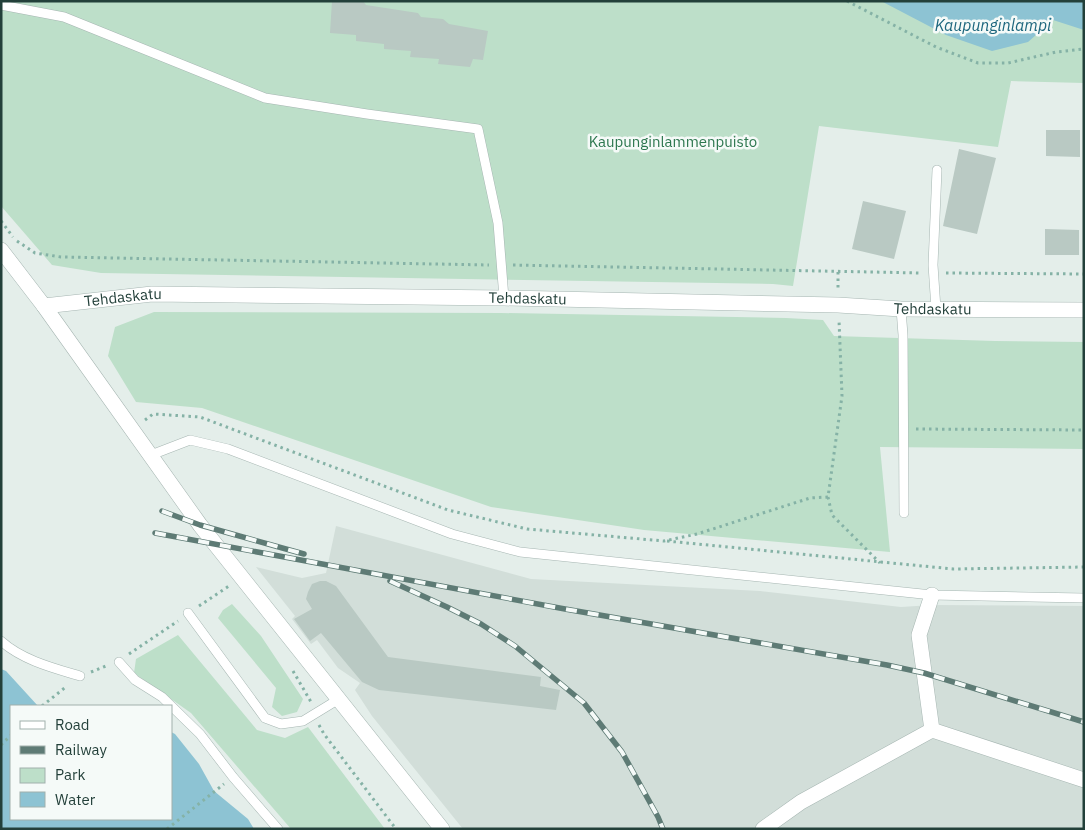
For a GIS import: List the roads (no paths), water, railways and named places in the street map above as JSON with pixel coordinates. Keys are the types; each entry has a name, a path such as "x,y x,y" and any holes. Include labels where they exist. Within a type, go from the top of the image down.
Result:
{"street":[{"path":"1,250 44,306 200,525 442,829"},
{"name":"Tehdaskatu","path":"44,306 152,294 504,298 901,309 1084,310"},
{"path":"932,595 919,635 932,730"},
{"path":"763,829 801,802 932,730 1084,780"}],"lane":[{"path":"1,5 64,17 265,98 478,129 498,223 504,298"},
{"path":"936,309 933,273 937,170"},
{"path":"901,309 903,335 904,513"},
{"path":"151,455 190,440 228,449 452,534 520,552 932,595 1084,598"},
{"path":"188,613 265,718 281,724 303,721 339,699"},
{"path":"1,641 42,665 80,676"},
{"path":"119,662 136,680 162,697 170,705"},
{"path":"172,707 200,734 233,777 278,829"}],"water":[{"name":"Kaupunginlampi","path":"881,1 1084,1 1084,30 1053,20 1028,42 992,51 946,35"},
{"path":"1,669 6,671 37,705 10,705 10,820 172,820 172,732 199,764 214,791 248,819 254,829 1,829"}],"railway":[{"path":"162,511 200,525 304,554"},
{"path":"155,533 565,609 887,665 924,673 1084,722"},
{"path":"390,581 481,624 515,646 584,703 622,752 663,829"}],"park label":[{"name":"Kaupunginlammenpuisto","path":"673,142"}]}
